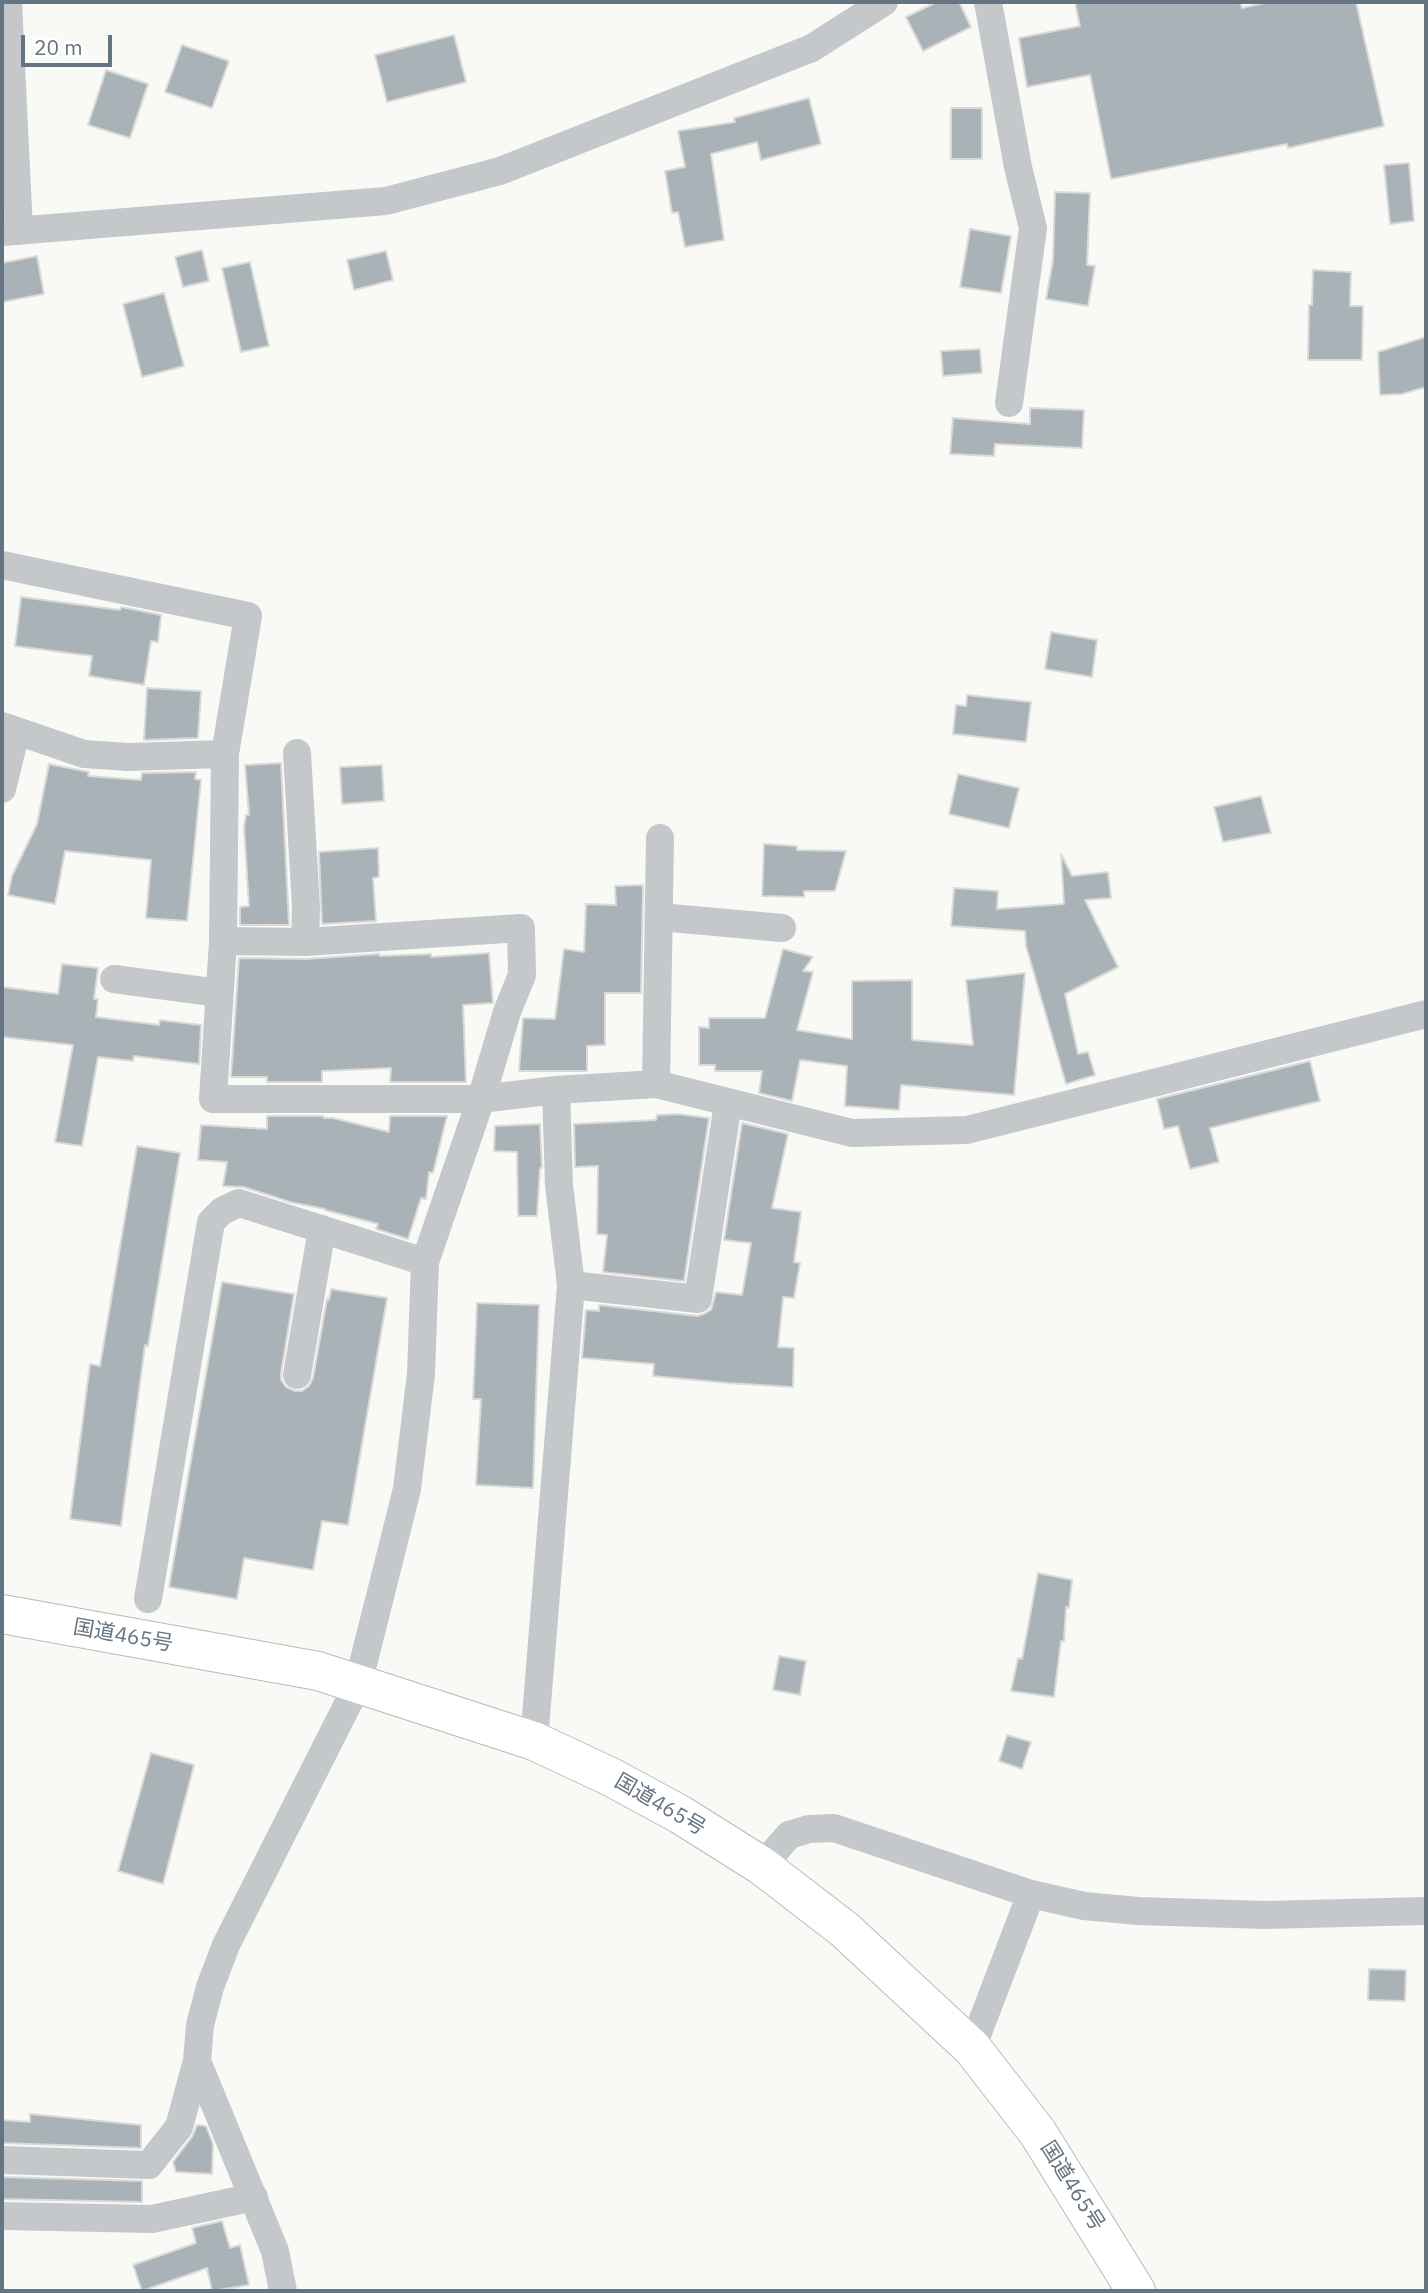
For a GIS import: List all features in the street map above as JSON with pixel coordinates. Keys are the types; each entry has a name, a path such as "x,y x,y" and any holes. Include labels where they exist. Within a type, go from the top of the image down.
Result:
{"highway":[{"name":"国道465号","path":"2,1614 318,1671 534,1741 611,1777 681,1815 762,1866 845,1930 972,2048 1038,2133 1136,2291"}],"street":[{"path":"8,2 10,231 386,201 500,171 812,48 884,2"},
{"path":"988,2 1018,167 1033,228 1009,403"},
{"path":"2,565 248,616 225,754 223,941 213,1099 481,1100 556,1090 656,1084 852,1133 967,1130 1426,1014"},
{"path":"2,789 9,729 84,754 128,757 225,754"},
{"path":"296,753 306,907 305,943"},
{"path":"656,1084 660,838"},
{"path":"660,917 782,928"},
{"path":"2,2160 149,2165 179,2127 197,2061 200,2025 210,1987 226,1945 358,1684 407,1489 421,1374 425,1262 481,1100 506,1012 522,975 522,928 305,943 223,941"},
{"path":"114,979 219,993"},
{"path":"534,1741 571,1285 559,1185 556,1090"},
{"path":"571,1285 698,1299 727,1103"},
{"path":"148,1599 211,1222 222,1211 239,1203 425,1262"},
{"path":"297,1375 322,1230"},
{"path":"762,1866 789,1835 809,1829 834,1828 1031,1895 1084,1906 1138,1911 1265,1915 1426,1911"},
{"path":"972,2048 1031,1895"},
{"path":"197,2061 275,2251 283,2291"},
{"path":"2,2216 152,2219 254,2197"}],"building":[{"path":"937,2 959,2 971,27 923,51 906,17"},
{"path":"1075,2 1240,2 1242,8 1269,2 1356,2 1384,126 1288,148 1287,144 1111,179 1090,75 1027,87 1019,38 1080,26"},
{"path":"454,35 466,82 387,102 375,55"},
{"path":"182,45 229,61 212,108 165,92"},
{"path":"106,70 148,84 130,138 88,125"},
{"path":"809,98 821,144 761,160 757,142 711,154 724,240 685,247 678,212 672,213 665,171 685,167 678,131 735,122 734,118"},
{"path":"951,108 982,108 982,159 951,159"},
{"path":"1409,163 1414,221 1390,224 1384,165"},
{"path":"1055,192 1090,193 1087,265 1095,266 1088,306 1046,299 1053,260"},
{"path":"970,229 1011,236 1001,293 960,287"},
{"path":"202,250 209,281 183,287 175,257"},
{"path":"386,251 393,280 354,290 347,260"},
{"path":"37,256 44,294 2,302 2,263"},
{"path":"250,262 269,346 241,352 222,268"},
{"path":"1313,270 1351,272 1350,306 1363,306 1362,360 1308,360"},
{"path":"164,293 184,366 142,377 123,304"},
{"path":"1426,337 1426,387 1402,394 1380,395 1378,352"},
{"path":"980,349 982,373 943,376 941,351"},
{"path":"1030,408 1084,410 1082,448 995,444 994,456 950,454 953,418 1030,424"},
{"path":"21,597 120,610 121,607 161,615 158,642 151,641 144,685 89,676 92,656 15,646"},
{"path":"1051,632 1097,640 1092,677 1045,669"},
{"path":"147,688 201,691 198,738 144,740"},
{"path":"967,695 1031,702 1026,742 953,734 956,705 966,706"},
{"path":"281,763 289,925 240,925 240,907 249,906 244,827 246,815 249,815 245,765"},
{"path":"49,764 89,772 88,776 141,780 142,773 196,772 195,779 201,780 187,921 146,918 151,860 65,851 55,904 8,895 12,876 37,824"},
{"path":"382,765 384,801 342,804 340,767"},
{"path":"958,774 1019,788 1009,828 949,814"},
{"path":"1261,796 1271,833 1223,842 1214,807"},
{"path":"764,844 797,846 797,850 846,851 835,891 804,891 804,897 762,896"},
{"path":"378,848 379,877 373,878 376,921 322,924 319,852"},
{"path":"1061,854 1072,876 1108,872 1111,898 1085,900 1118,967 1065,994 1078,1054 1088,1052 1095,1075 1066,1084 1026,946 1025,931 951,926 954,888 998,891 997,909 1064,904"},
{"path":"643,885 641,993 605,993 605,1045 587,1046 587,1071 519,1071 523,1018 555,1019 564,949 584,952 586,904 616,905 615,886"},
{"path":"783,949 813,957 803,971 813,972 797,1030 852,1039 852,981 912,980 912,1040 973,1045 966,980 1025,973 1014,1095 901,1085 899,1110 845,1106 847,1066 800,1060 792,1101 759,1093 762,1071 715,1071 715,1065 699,1065 699,1027 709,1028 709,1018 765,1018"},
{"path":"489,953 493,1003 463,1005 466,1082 390,1082 391,1068 322,1071 322,1082 267,1082 267,1077 231,1077 239,958 306,959 379,954 431,954 431,957"},
{"path":"62,964 98,968 94,999 98,999 96,1017 159,1025 160,1020 201,1025 199,1064 134,1056 133,1061 98,1057 82,1146 55,1142 73,1045 2,1037 2,987 58,994"},
{"path":"1310,1061 1320,1101 1210,1128 1219,1162 1190,1169 1178,1126 1164,1129 1157,1099"},
{"path":"678,1114 709,1118 684,1281 603,1272 607,1235 597,1234 598,1166 575,1167 574,1124 656,1120 657,1115"},
{"path":"267,1116 323,1116 389,1132 390,1116 447,1116 433,1173 429,1172 426,1199 421,1198 408,1239 376,1229 378,1224 290,1202 244,1187 223,1186 227,1162 198,1160 201,1125 267,1129"},
{"path":"742,1123 788,1134 772,1208 801,1212 794,1262 800,1263 794,1298 783,1297 778,1347 794,1348 793,1387 653,1376 654,1364 582,1358 586,1310 599,1311 599,1305 697,1316 711,1310 716,1292 742,1295 751,1243 724,1240"},
{"path":"540,1124 542,1168 537,1216 518,1216 517,1152 494,1151 495,1126"},
{"path":"137,1146 180,1153 148,1346 145,1345 121,1526 70,1519 90,1364 100,1366"},
{"path":"222,1282 294,1294 281,1380 286,1387 295,1391 302,1391 309,1386 313,1378 331,1289 387,1298 348,1525 322,1521 313,1570 244,1558 237,1599 169,1587"},
{"path":"477,1303 539,1305 533,1488 476,1485 481,1399 473,1399"},
{"path":"1038,1573 1072,1580 1054,1697 1011,1691 1018,1658 1022,1659"},
{"path":"779,1656 806,1661 800,1695 773,1690"},
{"path":"1007,1735 1031,1742 1022,1769 999,1761"},
{"path":"151,1753 194,1765 163,1884 118,1871"},
{"path":"1369,1969 1406,1970 1405,2001 1368,2000"},
{"path":"30,2114 141,2125 141,2148 2,2143 2,2120 30,2122"},
{"path":"197,2125 206,2126 213,2144 212,2174 176,2172 173,2162 192,2137"},
{"path":"2,2177 142,2181 142,2202 2,2199"},
{"path":"222,2221 230,2248 240,2245 249,2285 212,2291 207,2268 142,2291 133,2265 196,2243 192,2228"}]}
